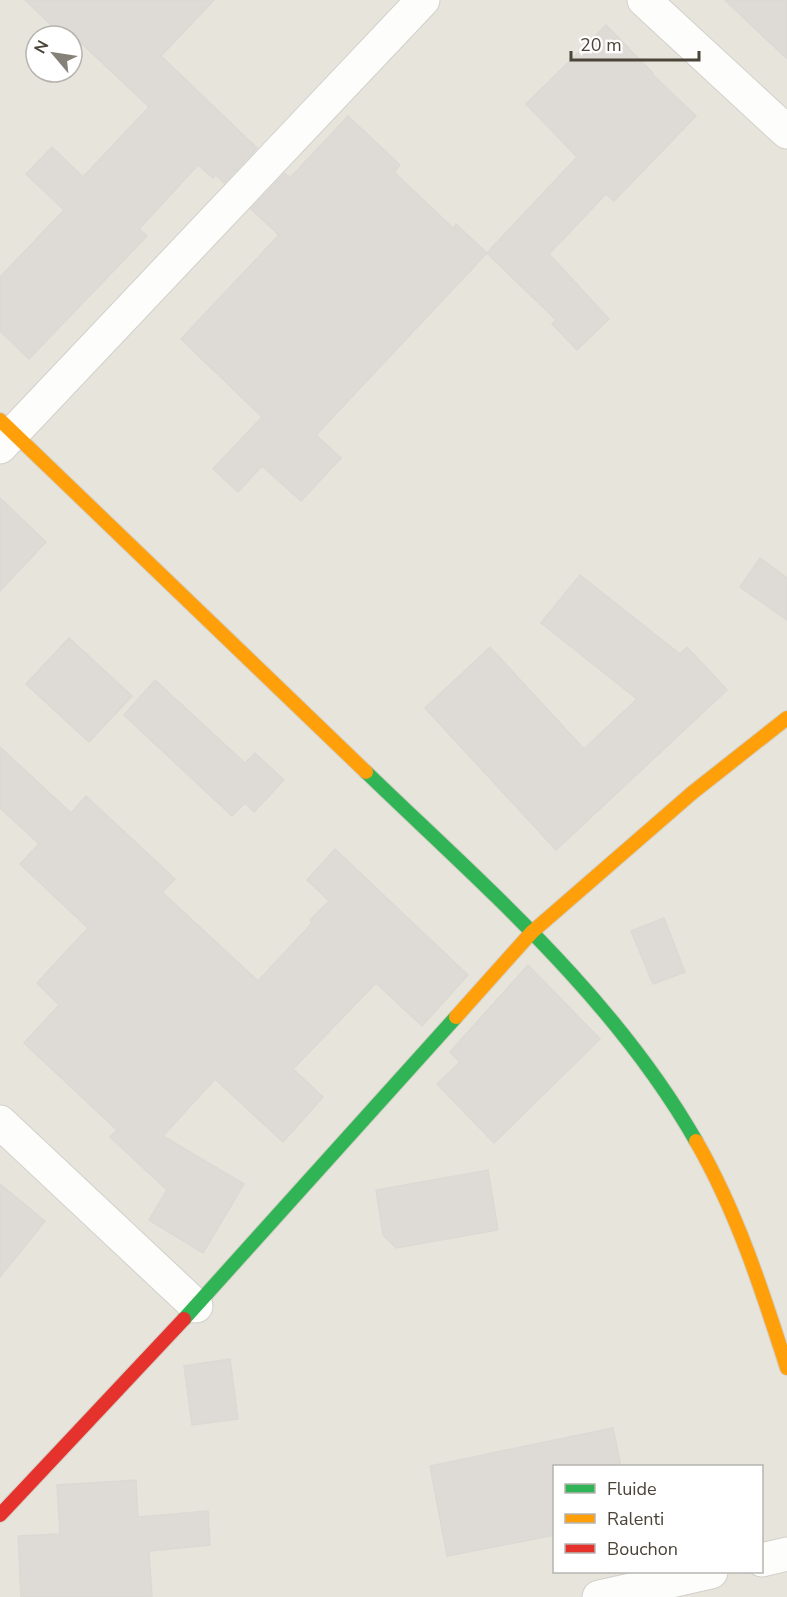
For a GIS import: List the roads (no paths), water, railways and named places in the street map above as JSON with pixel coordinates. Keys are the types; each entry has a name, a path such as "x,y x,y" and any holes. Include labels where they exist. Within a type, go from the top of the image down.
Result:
{"street":[{"path":"423,0 5,433 532,932 642,1059 675,1108 712,1173 742,1237 787,1368"},
{"path":"644,0 787,132"},
{"path":"0,1515 196,1306 532,932 692,793 787,718"},
{"path":"0,1122 196,1306"},
{"path":"763,1560 787,1554"},
{"path":"599,1597 707,1573"}]}
